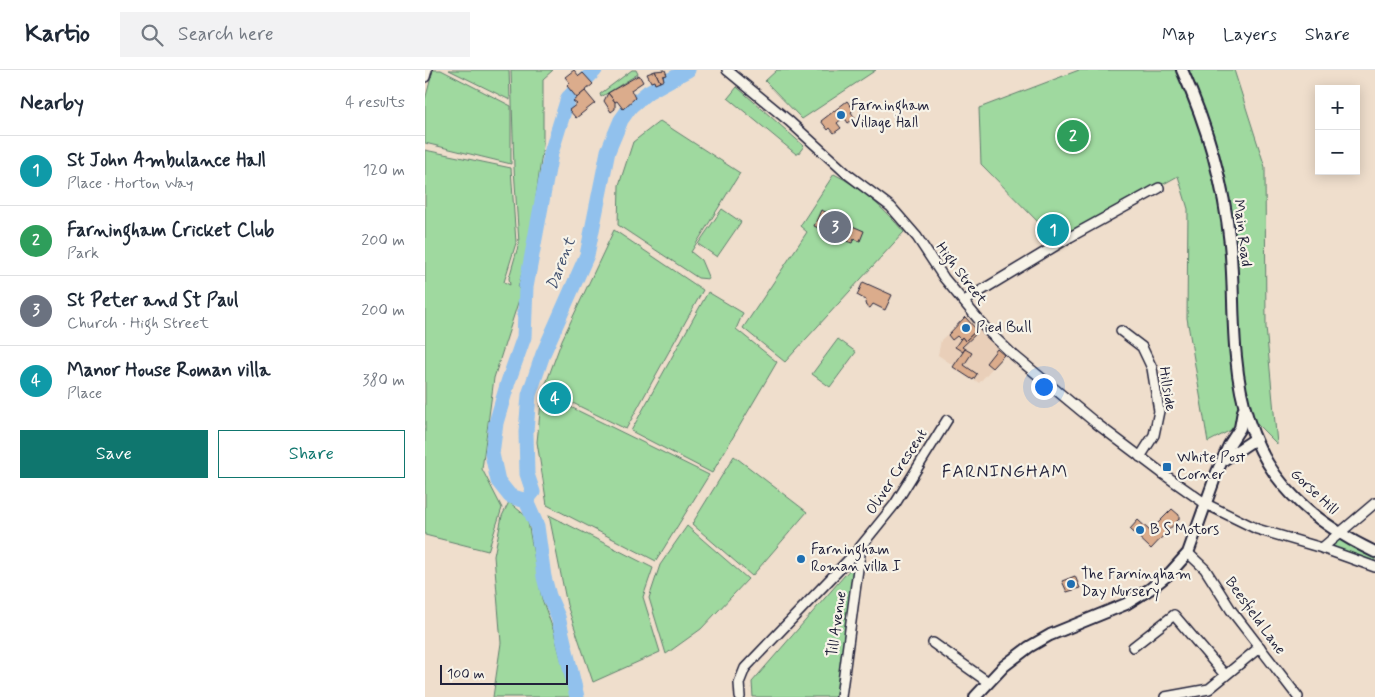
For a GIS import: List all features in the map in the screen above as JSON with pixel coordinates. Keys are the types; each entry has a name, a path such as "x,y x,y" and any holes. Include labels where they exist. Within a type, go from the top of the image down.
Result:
{"main road":[{"name":"Main Road","path":"1182,70 1207,132 1223,198 1232,265 1236,358 1244,405"},
{"name":"Gorse Hill","path":"1244,405 1255,439 1266,462 1287,489 1312,514 1341,534 1375,552"},
{"path":"975,697 1005,666 1029,647 1050,635 1126,604 1150,589 1170,573 1188,553 1229,445 1240,428 1244,405"},
{"path":"1224,459 1238,448 1255,439"}],"street":[{"path":"425,77 427,70"},
{"name":"High Street","path":"727,70 789,121 846,174 891,207 905,222 943,278 1002,345 1140,457 1206,504 1257,529 1322,548 1375,567"},
{"path":"965,302 1065,240 1159,188"},
{"name":"Hillside","path":"1121,331 1142,347 1152,368 1159,411 1154,435 1140,457"},
{"name":"Oliver Crescent","path":"740,697 739,683 745,668 862,545 895,504 947,420"},
{"path":"1322,548 1341,534 1375,503"},
{"name":"Beesfield Lane","path":"1188,553 1205,569 1231,610 1298,697"},
{"name":"Till Avenue","path":"841,697 860,554"},
{"path":"1133,647 1174,615 1225,675"},
{"path":"933,643 988,682"},
{"path":"1165,697 1209,690 1259,647"}],"shaded area":[{"path":"967,316 1004,355 979,383 938,355 941,340"}],"green space":[{"path":"433,70 441,70 511,106 511,164 425,143 425,100"},
{"path":"449,70 509,70 510,100"},
{"path":"511,70 553,70 543,79 543,145 530,242 518,288 522,290 494,378 482,469 502,508 488,551 425,535 425,150 511,168 516,243 504,282 510,285 509,278 519,243 514,168"},
{"path":"632,70 636,70 638,74 601,97 600,94"},
{"path":"777,70 876,70 802,119 765,81"},
{"path":"1079,70 1234,70 1265,167 1266,327 1277,444 1252,419 1208,442 1187,318 1188,209 1178,176 1065,239 1054,222 1044,228 981,164 979,108"},
{"path":"737,87 804,146 798,154 728,98"},
{"path":"660,121 740,173 691,252 701,260 709,279 698,278 618,225 619,185 633,142"},
{"path":"834,174 854,185 872,199 904,232 785,362 743,328 807,232 800,226"},
{"path":"722,209 741,222 717,257 698,244"},
{"path":"614,230 703,290 626,429 544,389 562,340"},
{"path":"708,292 743,313 736,329 777,362 712,473 631,431"},
{"path":"838,339 856,352 830,387 812,374"},
{"path":"542,393 709,475 656,561 547,505 537,442"},
{"path":"734,456 807,512 752,576 692,524"},
{"path":"509,502 527,517 542,599 554,632 571,697 493,697 501,643 494,556 502,516"},
{"path":"549,515 653,568 643,597 660,652 593,682 567,605"},
{"path":"687,526 748,579 701,629 666,654 649,598 660,565"},
{"path":"1337,533 1375,551 1375,567 1323,549"},
{"path":"858,560 841,697 753,697 752,682"}],"building":[{"path":"574,70 579,76 583,73 593,84 577,98 567,86 570,83 565,77"},
{"path":"665,70 667,75 663,76 664,80 660,82 655,71"},
{"path":"655,71 660,82 655,84 654,81 651,82 647,74"},
{"path":"639,75 643,82 631,90 635,98 623,109 608,93"},
{"path":"585,91 595,103 576,118 569,110 577,104 573,101"},
{"path":"608,93 615,102 615,109 611,112 604,101"},
{"name":"Farningham Village Hall","path":"847,101 854,110 851,112 855,118 848,123 844,117 837,123 841,128 834,133 830,128 828,130 821,121"},
{"path":"821,210 836,216 837,213 842,215 841,218 851,222 850,225 864,231 860,241 854,239 852,243 844,240 845,237 824,227 823,230 814,226"},
{"path":"1053,222 1060,232 1053,237 1046,227"},
{"path":"863,282 892,295 885,310 873,304 870,308 866,306 866,300 857,295"},
{"path":"965,317 977,330 965,341 962,337 960,339 957,336 952,340 948,335"},
{"path":"976,331 977,333 962,347 965,349 963,352 955,347 962,337 965,341"},
{"path":"965,349 972,353 964,365 977,374 973,380 953,367"},
{"path":"997,349 1004,355 992,368 986,363"},
{"name":"B S Motors","path":"1172,509 1179,515 1179,519 1151,549 1130,529 1138,520 1150,531"},
{"name":"The Farningham Day Nursery","path":"1075,576 1080,588 1067,592 1062,581"}],"waterway":[{"name":"Darent","path":"577,697 558,617 549,596 544,577 537,526 526,501 510,496 498,481 492,454 496,423 524,337 526,287 551,153 568,98 595,70"},
{"name":"Darent","path":"526,501 533,492 527,474 526,432 529,395 543,354 587,255 608,151 621,120 631,106 648,92 688,70"}],"place":[{"name":"Farningham Village Hall","path":"841,115"},
{"name":"Farningham Cricket Club","path":"1073,136"},
{"name":"St Peter and St Paul","path":"835,227"},
{"name":"St John Ambulance Hall","path":"1053,230"},
{"name":"Pied Bull","path":"966,328"},
{"name":"Manor House Roman villa","path":"555,398"},
{"name":"White Post Corner","path":"1167,467"},
{"name":"B S Motors","path":"1140,530"},
{"name":"Farningham Roman villa I","path":"801,559"},
{"name":"The Farningham Day Nursery","path":"1071,584"}],"district":[{"name":"FARNINGHAM","path":"1005,472"}]}
